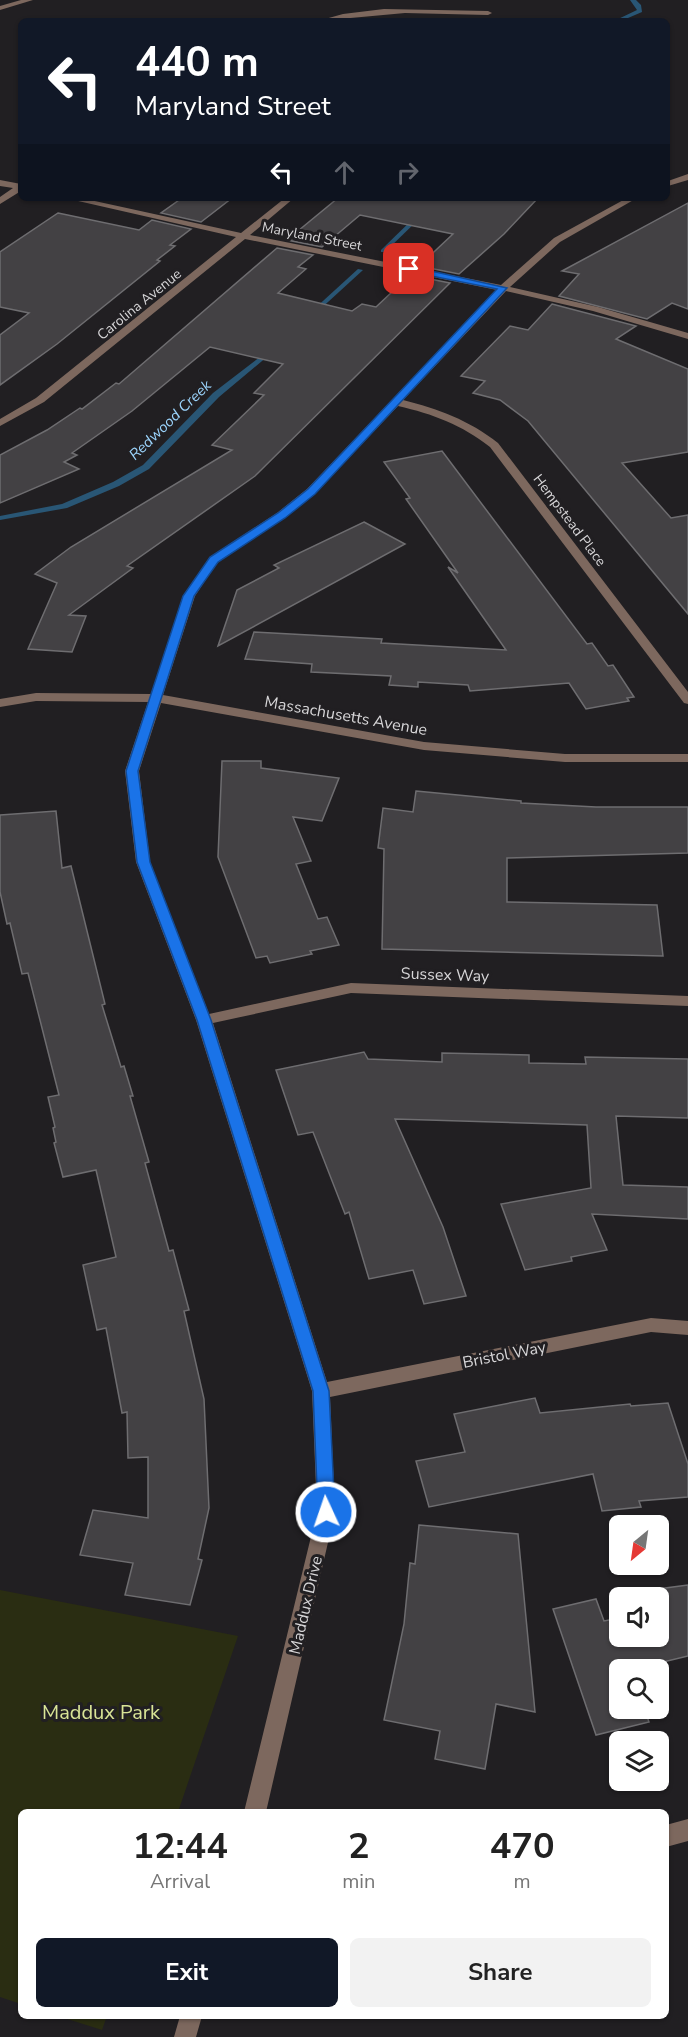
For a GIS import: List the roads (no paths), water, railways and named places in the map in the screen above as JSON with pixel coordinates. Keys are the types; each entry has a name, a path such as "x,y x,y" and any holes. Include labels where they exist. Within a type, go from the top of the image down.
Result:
{"street":[{"path":"0,8 29,0"},
{"path":"335,18 352,14 408,9 488,14"},
{"path":"670,183 688,177"},
{"path":"0,183 18,186"},
{"path":"0,201 18,189"},
{"name":"Maryland Street","path":"83,201 503,288 595,309 688,336"},
{"name":"Carolina Avenue","path":"0,423 40,400 286,201"},
{"name":"Maddux Drive","path":"256,1809 326,1512 321,1391 204,1020 143,862 132,771 189,596 214,560 281,515 311,491 503,288 557,240 628,201"},
{"name":"Hempstead Place","path":"396,402 443,413 474,428 494,445 688,700"},
{"name":"Massachusetts Avenue","path":"0,703 36,696 156,698 424,746 565,758 688,758"},
{"name":"Sussex Way","path":"204,1020 351,988 688,1001"},
{"name":"Bristol Way","path":"321,1391 651,1325 688,1329"},
{"path":"669,1835 688,1830"},
{"path":"185,2037 190,2019"}],"waterway":[{"name":"Redwood Creek","path":"624,18 640,11 633,0"},
{"name":"Redwood Creek","path":"383,251 419,216"},
{"name":"Redwood Creek","path":"314,312 360,270"},
{"name":"Redwood Creek","path":"0,518 64,506 116,484 146,467 216,395 271,351"}],"park label":[{"name":"Maddux Park","path":"101,1712"}]}
